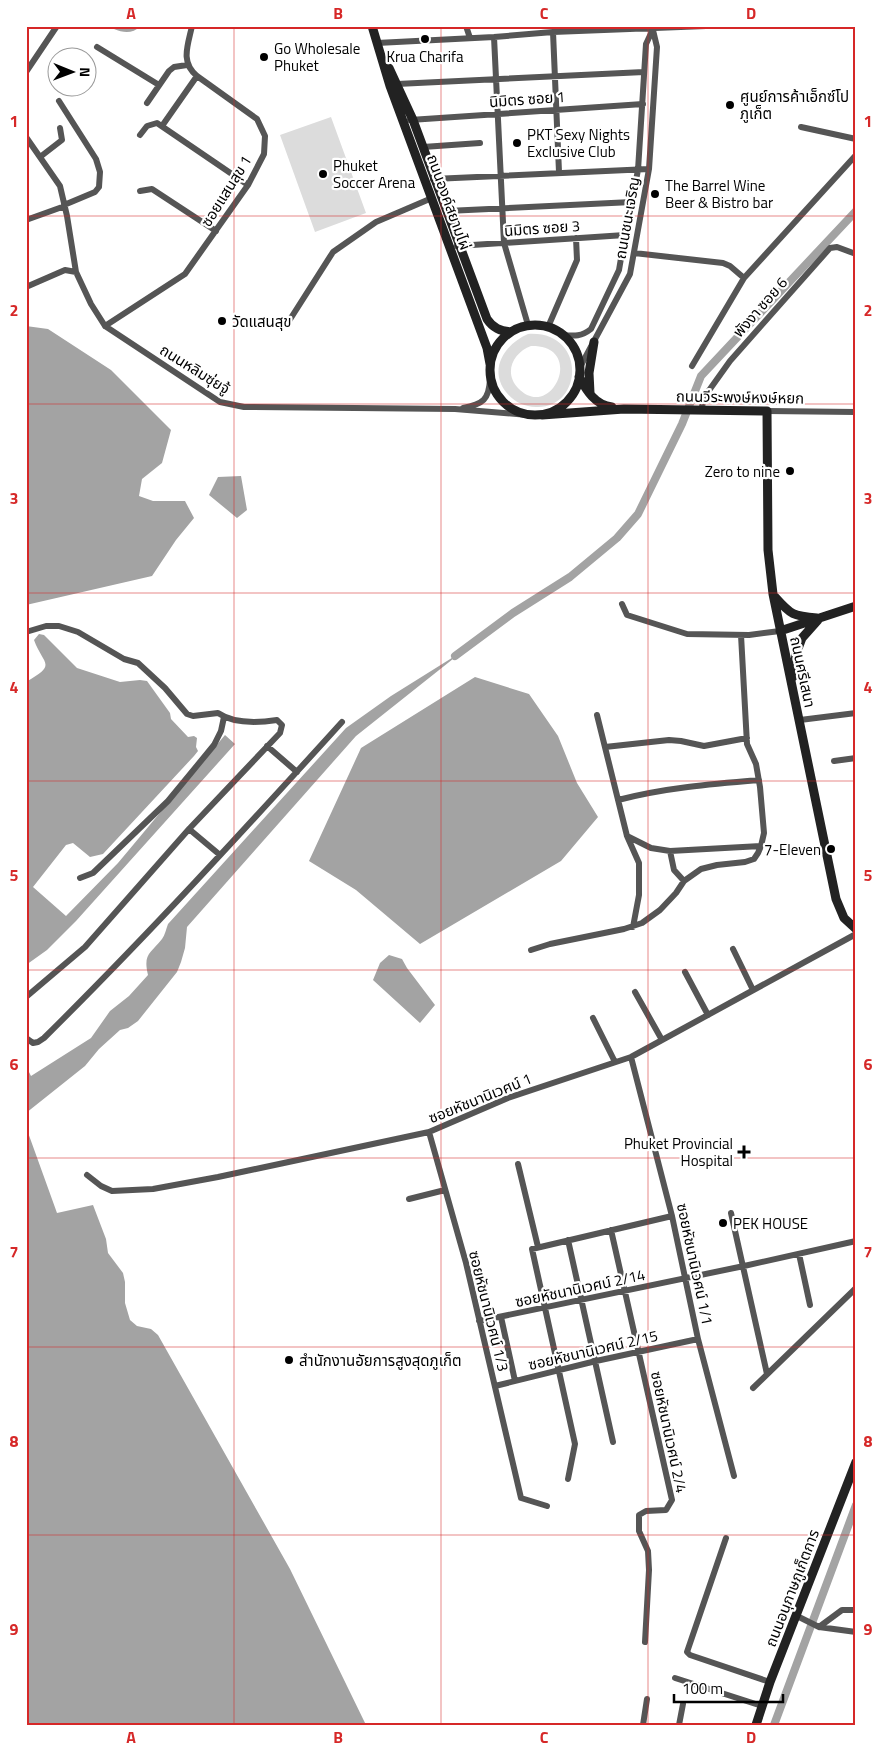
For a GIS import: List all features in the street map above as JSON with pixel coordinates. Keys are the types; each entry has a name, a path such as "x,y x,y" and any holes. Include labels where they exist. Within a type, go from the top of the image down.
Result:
{"street":[{"path":"147,103 169,71 174,67 187,65 186,56 192,26"},
{"name":"ถนนองค์สยามไผ่","path":"372,26 390,86 423,147 431,180 432,198 490,325 511,332"},
{"path":"466,26 470,38"},
{"path":"378,46 553,32 706,26"},
{"path":"27,70 53,28"},
{"name":"ถนนชนะเจริญ","path":"562,334 584,335 591,329 618,270 638,170 646,44 653,28"},
{"name":"ถนนชนะเจริญ","path":"579,373 630,274 649,169 657,47 653,28"},
{"path":"553,32 560,172"},
{"path":"494,37 504,243 528,326"},
{"name":"ถนนองค์สยามไผ่","path":"378,46 397,84 431,180 447,211 455,246 487,348 490,364"},
{"path":"97,47 159,85"},
{"name":"ซอยแสนสุข 1","path":"105,326 185,274 248,185 264,154 265,136 257,119 197,76 187,65"},
{"path":"397,84 644,72"},
{"path":"162,126 197,76"},
{"path":"26,220 95,192 99,187 100,172 96,159 58,102"},
{"name":"นิมิตร ซอย 1","path":"409,120 643,104"},
{"path":"140,135 151,124 162,126 248,185"},
{"path":"801,126 856,139"},
{"path":"40,157 62,140 60,128"},
{"name":"ถนนหลิมซุ่ยจู้","path":"26,137 60,186 76,272 91,304 105,326 220,402 244,407 455,409 528,415"},
{"path":"423,147 480,143"},
{"path":"692,366 744,278 856,155"},
{"path":"431,180 649,169"},
{"path":"140,191 152,190 216,231"},
{"path":"289,321 333,252 376,222 432,198"},
{"path":"447,211 632,202"},
{"name":"นิมิตร ซอย 3","path":"455,246 625,236"},
{"path":"548,327 577,260 576,238"},
{"name":"พังงา ซอย 6","path":"699,410 705,396 730,362 830,248 837,247 856,254"},
{"path":"634,253 723,263 730,266 744,278"},
{"path":"26,287 64,270 76,272"},
{"path":"528,326 548,327 562,334 572,345 578,358 579,373 576,387 568,400 554,411 542,415 528,415 515,411 504,404 496,393 490,379 490,364 494,350 511,332 528,326"},
{"path":"591,395 589,372 594,342"},
{"name":"ถนนวีระพงษ์หงษ์หยก","path":"579,373 591,395 599,403 608,407 624,409"},
{"name":"ถนนหลิมซุ่ยจู้","path":"455,409 482,402 487,397 490,389 490,379"},
{"name":"ถนนวีระพงษ์หงษ์หยก","path":"542,415 624,409 856,412"},
{"name":"ถนนศรีเสนา","path":"767,411 768,550 773,594 836,899 844,918 856,929"},
{"path":"773,594 795,616 820,618"},
{"path":"622,604 627,615 687,634 741,635 780,631 856,606"},
{"path":"792,681 796,654 802,638 820,618"},
{"path":"26,632 52,626 59,626 78,632 124,658 138,663 165,688 187,714 193,716 218,713 234,720 256,722 277,720 282,725 280,733 189,829 86,948 26,997"},
{"path":"531,950 570,939 633,927 642,923 660,910 684,881 701,869 716,865 734,864 754,858 762,846 764,833 759,780 756,764 747,744 741,635"},
{"path":"800,720 856,713"},
{"path":"597,715 627,836 639,863 639,894 633,927"},
{"path":"80,878 94,873 168,801 214,745 221,731 224,717"},
{"path":"26,1038 33,1043 44,1038 96,986 342,722"},
{"path":"605,747 669,740 704,746 747,738"},
{"path":"267,746 297,772"},
{"path":"834,761 856,758"},
{"path":"618,800 640,794 682,787 759,780"},
{"path":"189,829 220,855"},
{"path":"627,836 651,848 670,852 762,846"},
{"path":"670,852 674,870 684,881"},
{"name":"ซอยหัชนานิเวศน์ 1","path":"87,1175 101,1186 112,1191 153,1189 429,1132 508,1098 631,1057 856,934"},
{"path":"733,949 753,990"},
{"path":"685,972 708,1014"},
{"path":"635,992 662,1040"},
{"path":"593,1018 615,1062"},
{"name":"ซอยหัชนานิเวศน์ 1/1","path":"631,1057 672,1216 698,1339 734,1476"},
{"name":"ซอยหัชนานิเวศน์ 1/3","path":"429,1132 466,1263 521,1498 547,1506"},
{"path":"518,1164 535,1248 544,1308 575,1444 568,1479"},
{"path":"409,1198 445,1190"},
{"path":"731,1213 767,1374"},
{"path":"535,1248 672,1216"},
{"path":"611,1230 639,1352"},
{"path":"568,1240 613,1442"},
{"name":"ซอยหัชนานิเวศน์ 2/14","path":"479,1321 582,1301 856,1241"},
{"path":"799,1254 810,1305"},
{"path":"753,1388 856,1288"},
{"path":"500,1317 516,1381"},
{"name":"ซอยหัชนานิเวศน์ 2/15","path":"495,1386 596,1361 698,1339"},
{"name":"ซอยหัชนานิเวศน์ 2/4","path":"639,1352 672,1500 666,1510 646,1511 639,1515 638,1530 648,1550 649,1570 645,1642"},
{"name":"ถนนอนุภาษภูเก็ตการ","path":"756,1725 770,1682 856,1462"},
{"path":"726,1538 687,1652 690,1655 770,1682"},
{"path":"819,1628 842,1610 856,1610"},
{"path":"796,1616 819,1628 856,1632"},
{"path":"675,1678 762,1706"},
{"path":"643,1725 647,1698"},
{"path":"679,1725 683,1704"}],"shaded area":[{"path":"114,26 141,26 128,32 114,29"},
{"name":"Phuket Soccer Arena","path":"331,117 366,213 315,232 280,135"},
{"path":"26,326 48,329 111,370 171,430 162,463 142,479 139,496 153,501 185,501 194,518 176,540 152,576 26,605"},
{"path":"528,334 547,336 561,344 569,356 572,370 570,384 563,396 552,404 536,407 523,405 509,396 501,383 499,366 502,358 512,344","holes":["531,346 548,349 557,357 560,368 558,380 551,390 542,396 530,396 518,388 514,382 511,376 512,363 520,353"]},
{"path":"241,476 247,510 237,518 209,495 218,477"},
{"path":"39,634 44,635 77,668 120,682 147,681 170,713 171,719 188,737 194,736 197,738 196,747 198,751 194,756 103,854 90,857 73,843 66,845 33,887 66,916 118,863 225,735 235,744 76,921 47,950 26,965 26,682 45,667 44,660 34,640"},
{"path":"463,651 356,736 187,927 185,948 177,972 138,1021 128,1028 120,1030 99,1049 85,1066 26,1113 26,1071 28,1070 31,1076 91,1038 110,1011 129,996 148,975 147,958 163,937 168,924 346,728 391,696"},
{"path":"475,677 529,694 558,736 577,783 598,817 561,861 420,944 356,890 309,861 361,748"},
{"path":"389,955 402,959 435,1005 420,1023 373,980 380,963"},
{"path":"26,1127 57,1213 93,1205 106,1239 108,1253 123,1273 125,1303 130,1320 137,1326 151,1329 158,1335 290,1569 366,1725 26,1725"}],"waterway":[{"path":"455,656 513,613 570,577 617,538 638,514 682,424 701,376 856,211"},
{"path":"774,1725 856,1505"}],"place":[{"name":"Krua Charifa","path":"425,39"},
{"name":"Go Wholesale Phuket","path":"264,57"},
{"name":"ศูนย์การค้าเอ็กซ์โป ภูเก็ต","path":"730,105"},
{"name":"PKT Sexy Nights Exclusive Club","path":"517,143"},
{"name":"Phuket Soccer Arena","path":"323,174"},
{"name":"The Barrel Wine Beer & Bistro bar","path":"655,194"},
{"name":"วัดแสนสุข","path":"222,321"},
{"name":"Zero to nine","path":"790,471"},
{"name":"7-Eleven","path":"831,849"},
{"name":"Phuket Provincial Hospital","path":"744,1152"},
{"name":"PEK HOUSE","path":"723,1223"},
{"name":"สำนักงานอัยการสูงสุดภูเก็ต","path":"289,1360"}]}
